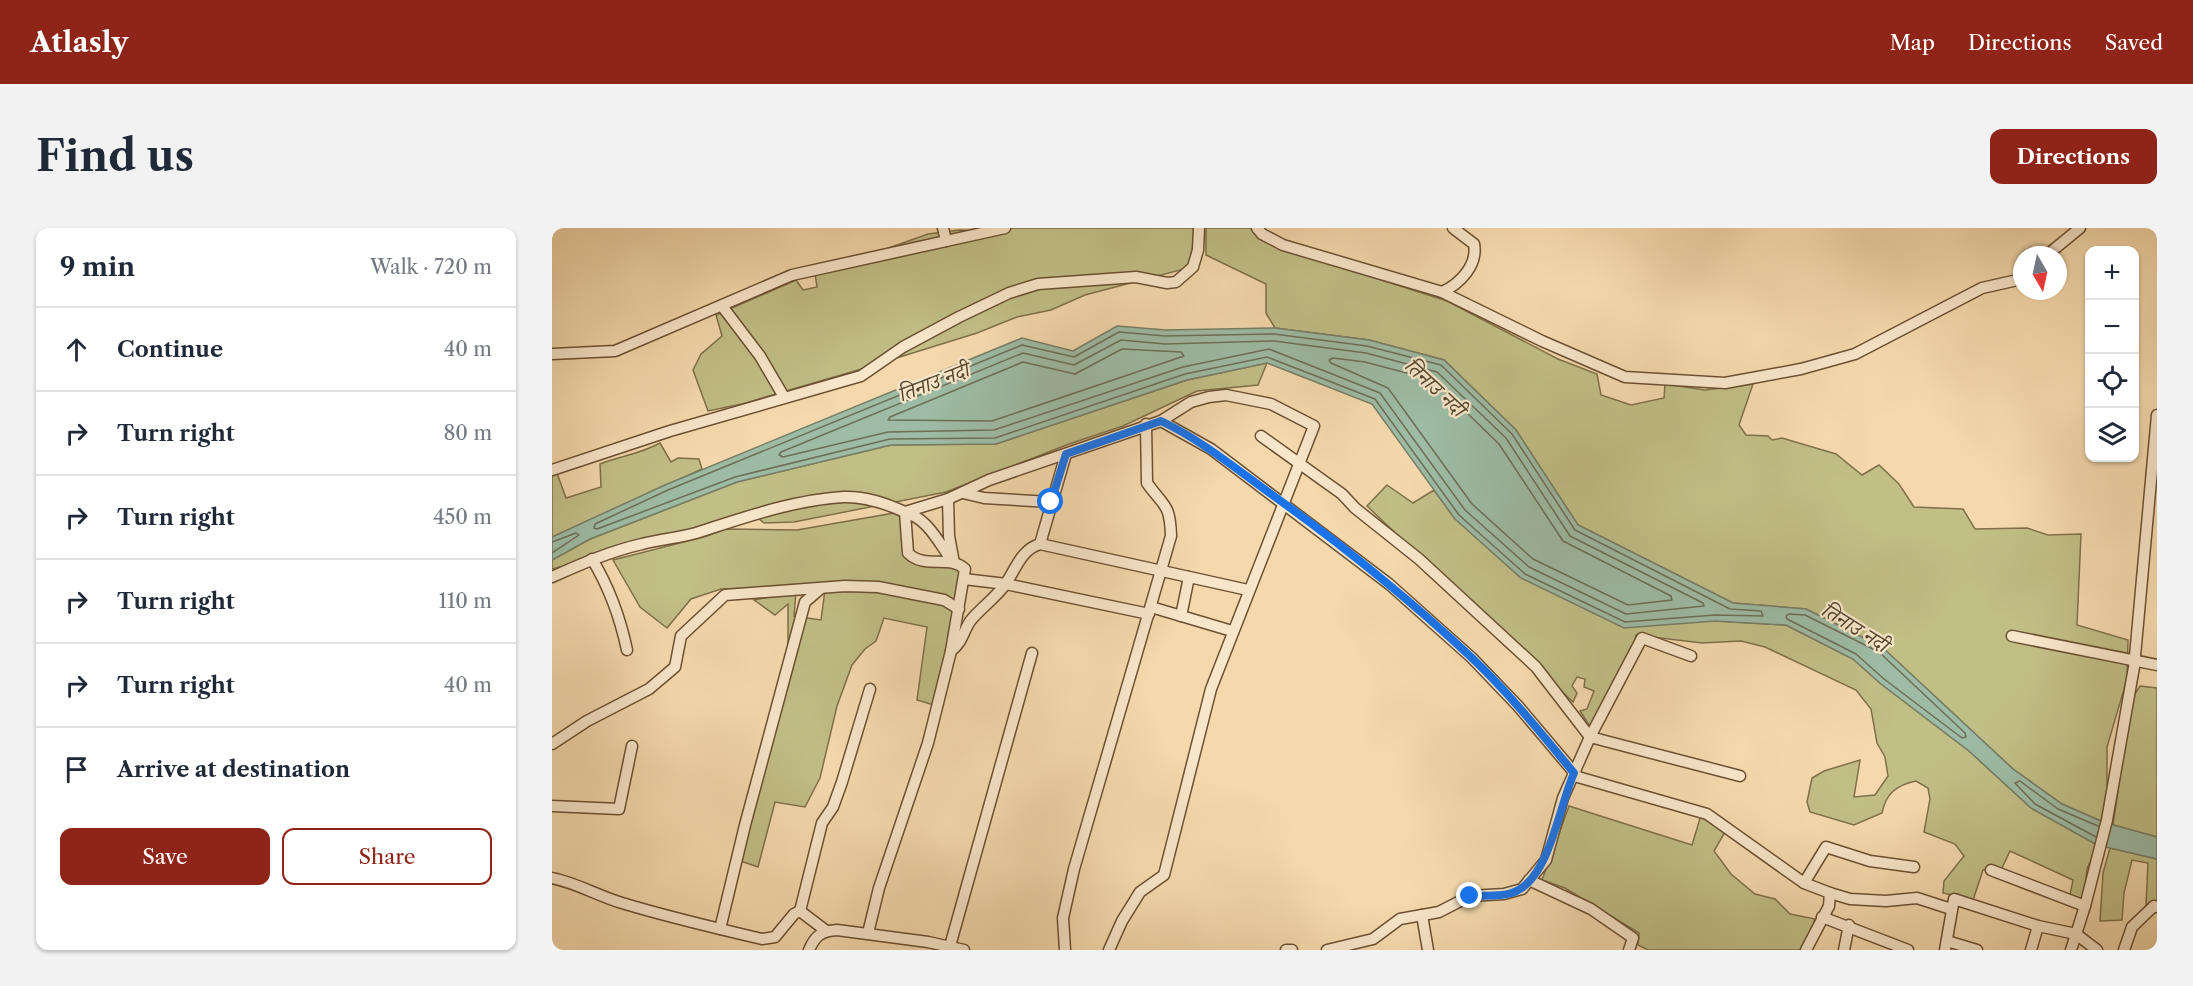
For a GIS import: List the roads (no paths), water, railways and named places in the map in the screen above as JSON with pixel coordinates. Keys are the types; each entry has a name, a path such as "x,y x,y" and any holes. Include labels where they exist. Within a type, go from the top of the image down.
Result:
{"street":[{"path":"943,228 946,241"},
{"path":"552,354 615,351 792,275 1005,228"},
{"path":"552,470 784,397 829,387 861,376 903,347 959,317 1009,293 1038,284 1073,279 1136,277 1167,283 1176,282 1193,267 1198,250 1198,228"},
{"path":"1257,228 1262,234 1283,245 1442,292 1542,341 1625,377 1725,383 1801,369 1855,354 1982,288 2013,281"},
{"path":"1442,292 1455,286 1467,273 1475,251 1474,244 1453,228"},
{"path":"2058,246 2080,228"},
{"path":"722,306 760,356 784,397"},
{"path":"904,512 948,499 989,480 1146,424 1161,421 1191,402 1209,397 1226,396 1271,404 1314,426 1298,461 1285,504 1248,590 1210,688 1164,875 1140,892 1122,921 1109,950"},
{"path":"2071,950 2107,820 2134,659 2157,415"},
{"path":"1161,421 1211,449 1389,584 1472,658 1518,706 1578,777 1707,814 1804,883 1830,893 1850,899 1886,901 1917,898 1951,909"},
{"path":"1065,950 1063,918 1074,869 1171,536 1170,515 1165,503 1147,483 1146,424"},
{"path":"1261,436 1298,461 1419,559 1536,667 1590,737 1740,776"},
{"path":"1040,544 1066,454"},
{"path":"963,493 984,498 1051,502"},
{"path":"552,577 592,559 641,544 694,533 741,517 844,497 879,500 918,516 931,528 941,547 954,563 965,569 964,579 951,651 928,743 882,876 868,933"},
{"path":"948,499 949,536 954,563"},
{"path":"904,512 908,554 922,563 954,563"},
{"path":"951,651 961,643 970,621 1006,584 1030,547 1040,544 1248,590"},
{"path":"592,559 602,576 621,621 627,650"},
{"path":"1181,616 1189,577"},
{"path":"964,579 1006,584 1181,616 1232,631"},
{"path":"552,744 586,721 650,689 675,667 681,636 725,595 845,586 878,587 945,600 959,609"},
{"path":"720,929 757,779 806,602 820,589"},
{"path":"2012,636 2100,656 2134,659 2157,665"},
{"path":"1327,950 1365,946 1400,919 1439,912 1470,896 1512,893 1522,889 1545,860 1563,798 1590,737 1642,638 1691,656"},
{"path":"950,946 1032,653"},
{"path":"552,878 574,883 635,907 762,939 775,937 794,914 800,911 822,824 833,807 842,782 870,689"},
{"path":"552,806 619,809 632,747"},
{"path":"1804,883 1826,847 1870,861 1914,867"},
{"path":"1991,870 2085,906"},
{"path":"1529,880 1599,915 1633,938 1629,950"},
{"path":"1806,950 1829,906 1830,893"},
{"path":"1977,950 1946,945 1954,900 1964,901 1983,910 2038,926 2076,934 2097,950"},
{"path":"2124,950 2132,927 2154,906 2157,907"},
{"path":"800,911 825,930 868,933 964,950"},
{"path":"1422,915 1428,950"},
{"path":"1822,917 1849,925 1908,950"},
{"path":"1844,950 1849,925"},
{"path":"2031,950 2038,926"},
{"path":"809,950 815,938 825,930"},
{"path":"1286,950 1292,950"}],"water":[{"name":"तिनाउ नदी","path":"1117,326 1166,330 1275,328 1369,340 1444,360 1516,430 1578,525 1733,603 1806,609 1882,647 2013,769 2062,804 2103,822 2157,837 2157,859 2097,845 2031,808 1969,751 1881,684 1853,659 1786,625 1715,621 1624,628 1521,578 1455,519 1372,404 1267,363 1187,380 996,444 891,445 737,482 590,539 552,560 552,537 665,485 1022,338 1073,351"}]}
